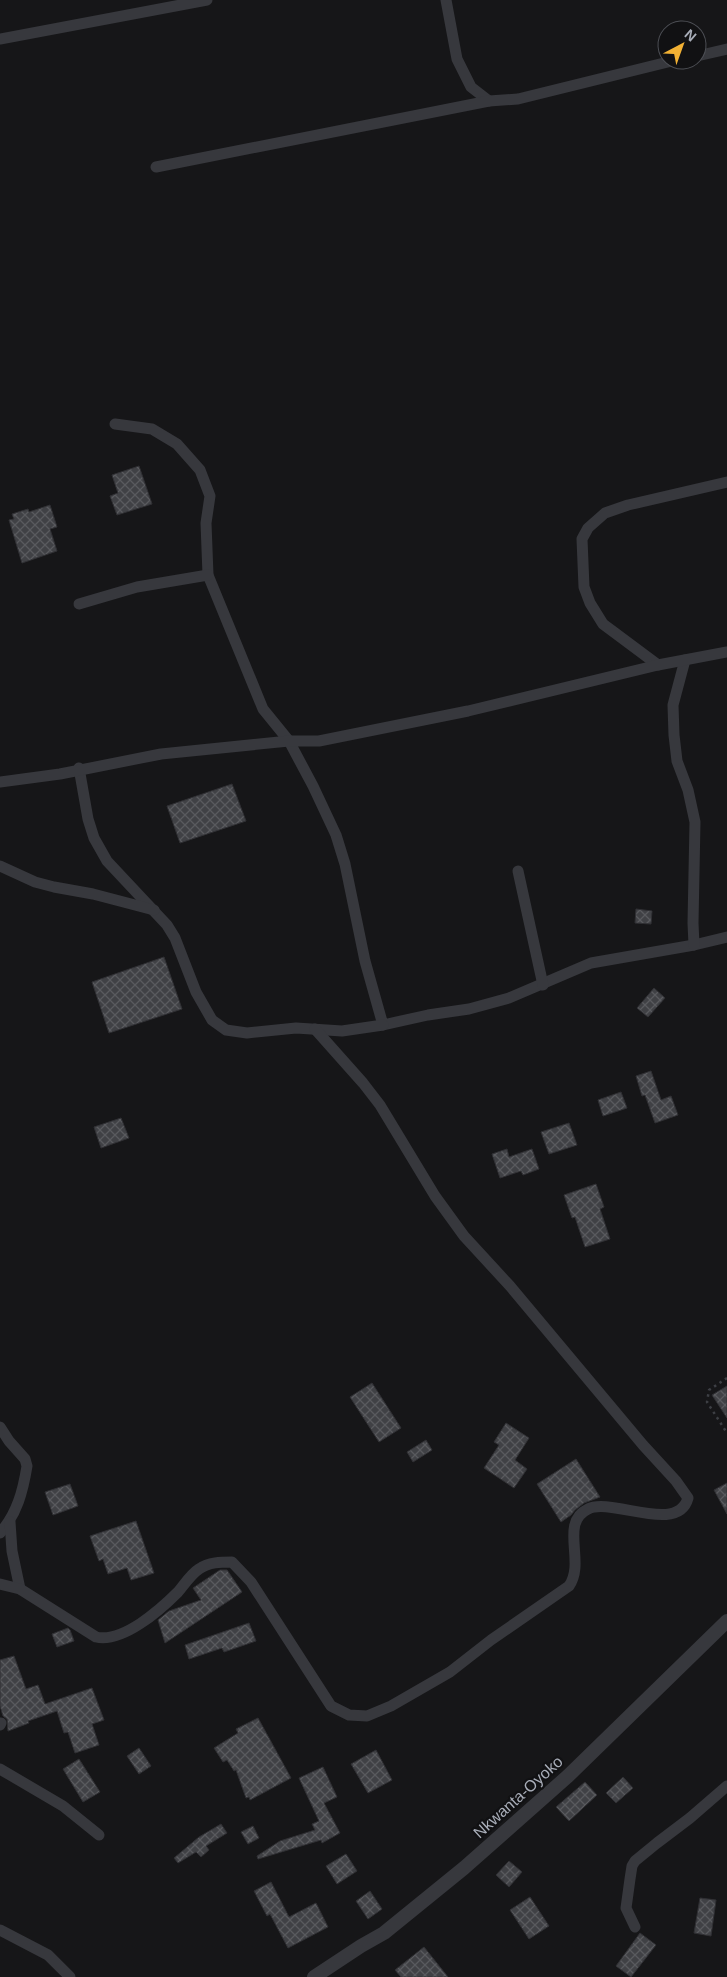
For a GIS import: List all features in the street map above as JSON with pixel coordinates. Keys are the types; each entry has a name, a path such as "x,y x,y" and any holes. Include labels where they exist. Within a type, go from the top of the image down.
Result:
{"street":[{"path":"0,39 207,0"},
{"path":"446,0 457,60 471,86 489,101"},
{"path":"707,54 727,49"},
{"path":"156,167 489,101 518,99 657,65"},
{"path":"115,424 152,429 177,444 200,470 210,496 206,523 208,575 263,710 289,741 336,835 345,864 365,961 383,1025"},
{"path":"658,665 603,624 590,603 584,587 582,539 588,528 606,513 628,505 727,482"},
{"path":"79,604 137,587 208,575"},
{"path":"0,782 41,777 79,768 161,754 289,741 319,741 468,711 658,665 727,652"},
{"path":"685,660 673,705 677,761 688,790 695,822 694,945"},
{"path":"79,768 88,819 94,838 107,860 167,925 175,938 196,992 212,1020 226,1030 247,1033 296,1028 342,1031 470,1009 510,998 591,963 694,945 727,937"},
{"path":"0,866 45,884 154,910"},
{"path":"518,871 543,985"},
{"path":"0,1584 20,1589 96,1637 104,1638 122,1633 152,1615 198,1569 218,1562 232,1562 250,1582 331,1706 349,1715 367,1716 391,1706 450,1672 491,1640 569,1586 574,1579 576,1570 573,1531 575,1520 580,1513 590,1508 602,1507 645,1514 662,1514 681,1509 687,1502 688,1498 685,1492 676,1480 643,1445 510,1286 464,1236 434,1196 380,1105 314,1029"},
{"path":"0,1427 9,1442 25,1459 27,1466 20,1500 10,1522 0,1533"},
{"path":"10,1522 12,1551 20,1589"},
{"name":"Nkwanta-Oyoko","path":"314,1977 332,1972 403,1919 504,1834 606,1741 727,1621"},
{"path":"0,1769 63,1806 99,1836"},
{"path":"635,1927 626,1908 632,1866 635,1861 727,1786"},
{"path":"0,1930 48,1956 70,1977"}],"path":[{"path":"727,1378 709,1390 707,1402 727,1433"}],"building":[{"path":"139,466 152,504 117,515 110,496 118,493 112,475"},
{"path":"50,505 57,527 50,529 57,551 22,563 9,520 14,519 12,514 28,509 29,512"},
{"path":"232,784 246,821 180,843 167,806"},
{"path":"636,909 652,911 651,924 635,923"},
{"path":"164,957 182,1009 109,1033 92,982"},
{"path":"654,988 665,998 648,1017 637,1008"},
{"path":"651,1071 661,1100 671,1096 678,1115 655,1123 645,1095 642,1096 636,1076"},
{"path":"621,1092 627,1108 603,1116 598,1100"},
{"path":"121,1118 129,1138 101,1148 94,1127"},
{"path":"569,1123 577,1145 549,1154 541,1132"},
{"path":"507,1149 509,1157 532,1149 539,1169 523,1175 521,1171 500,1178 492,1154"},
{"path":"596,1184 604,1207 600,1209 610,1239 585,1247 575,1217 572,1218 564,1195"},
{"path":"372,1383 401,1428 379,1442 350,1397"},
{"path":"727,1386 727,1418 712,1395"},
{"path":"506,1423 529,1438 515,1460 527,1469 514,1488 484,1468 499,1445 494,1442"},
{"path":"426,1440 432,1450 413,1462 407,1452"},
{"path":"576,1459 600,1497 584,1503 561,1522 537,1484"},
{"path":"727,1483 727,1514 714,1490"},
{"path":"70,1484 78,1506 53,1515 45,1492"},
{"path":"136,1521 154,1573 131,1580 127,1568 108,1574 103,1559 99,1561 90,1536"},
{"path":"220,1570 227,1570 242,1592 165,1643 158,1620 169,1611 201,1600 193,1588"},
{"path":"249,1623 256,1641 224,1652 222,1648 189,1659 185,1645"},
{"path":"68,1628 74,1641 57,1647 52,1634"},
{"path":"14,1656 26,1689 38,1685 45,1704 92,1688 104,1720 92,1724 99,1745 75,1753 68,1732 64,1733 57,1711 28,1721 29,1723 8,1731 7,1719 3,1716 0,1706 0,1660"},
{"path":"258,1718 291,1778 250,1800 249,1797 246,1798 236,1770 234,1771 227,1760 223,1762 214,1748 238,1733 236,1729"},
{"path":"139,1748 151,1766 139,1774 127,1756"},
{"path":"376,1750 392,1780 368,1793 351,1764"},
{"path":"79,1759 100,1792 83,1802 63,1769"},
{"path":"323,1767 337,1797 324,1803 340,1833 322,1843 321,1840 258,1859 257,1856 280,1841 315,1830 312,1824 319,1821 299,1778"},
{"path":"623,1777 633,1788 616,1803 606,1793"},
{"path":"585,1782 597,1795 569,1821 556,1807"},
{"path":"221,1824 227,1833 206,1846 209,1850 201,1857 196,1852 178,1863 174,1858 199,1837"},
{"path":"253,1826 259,1838 248,1844 241,1832"},
{"path":"346,1854 357,1871 337,1884 326,1866"},
{"path":"509,1861 522,1872 509,1887 496,1875"},
{"path":"271,1882 289,1917 316,1903 328,1927 288,1948 270,1914 267,1916 254,1891"},
{"path":"370,1891 382,1909 368,1919 356,1901"},
{"path":"530,1897 549,1926 529,1939 510,1910"},
{"path":"700,1898 716,1900 711,1936 694,1933"},
{"path":"640,1933 656,1945 631,1977 616,1966"},
{"path":"424,1947 448,1977 401,1977 395,1970"}]}
